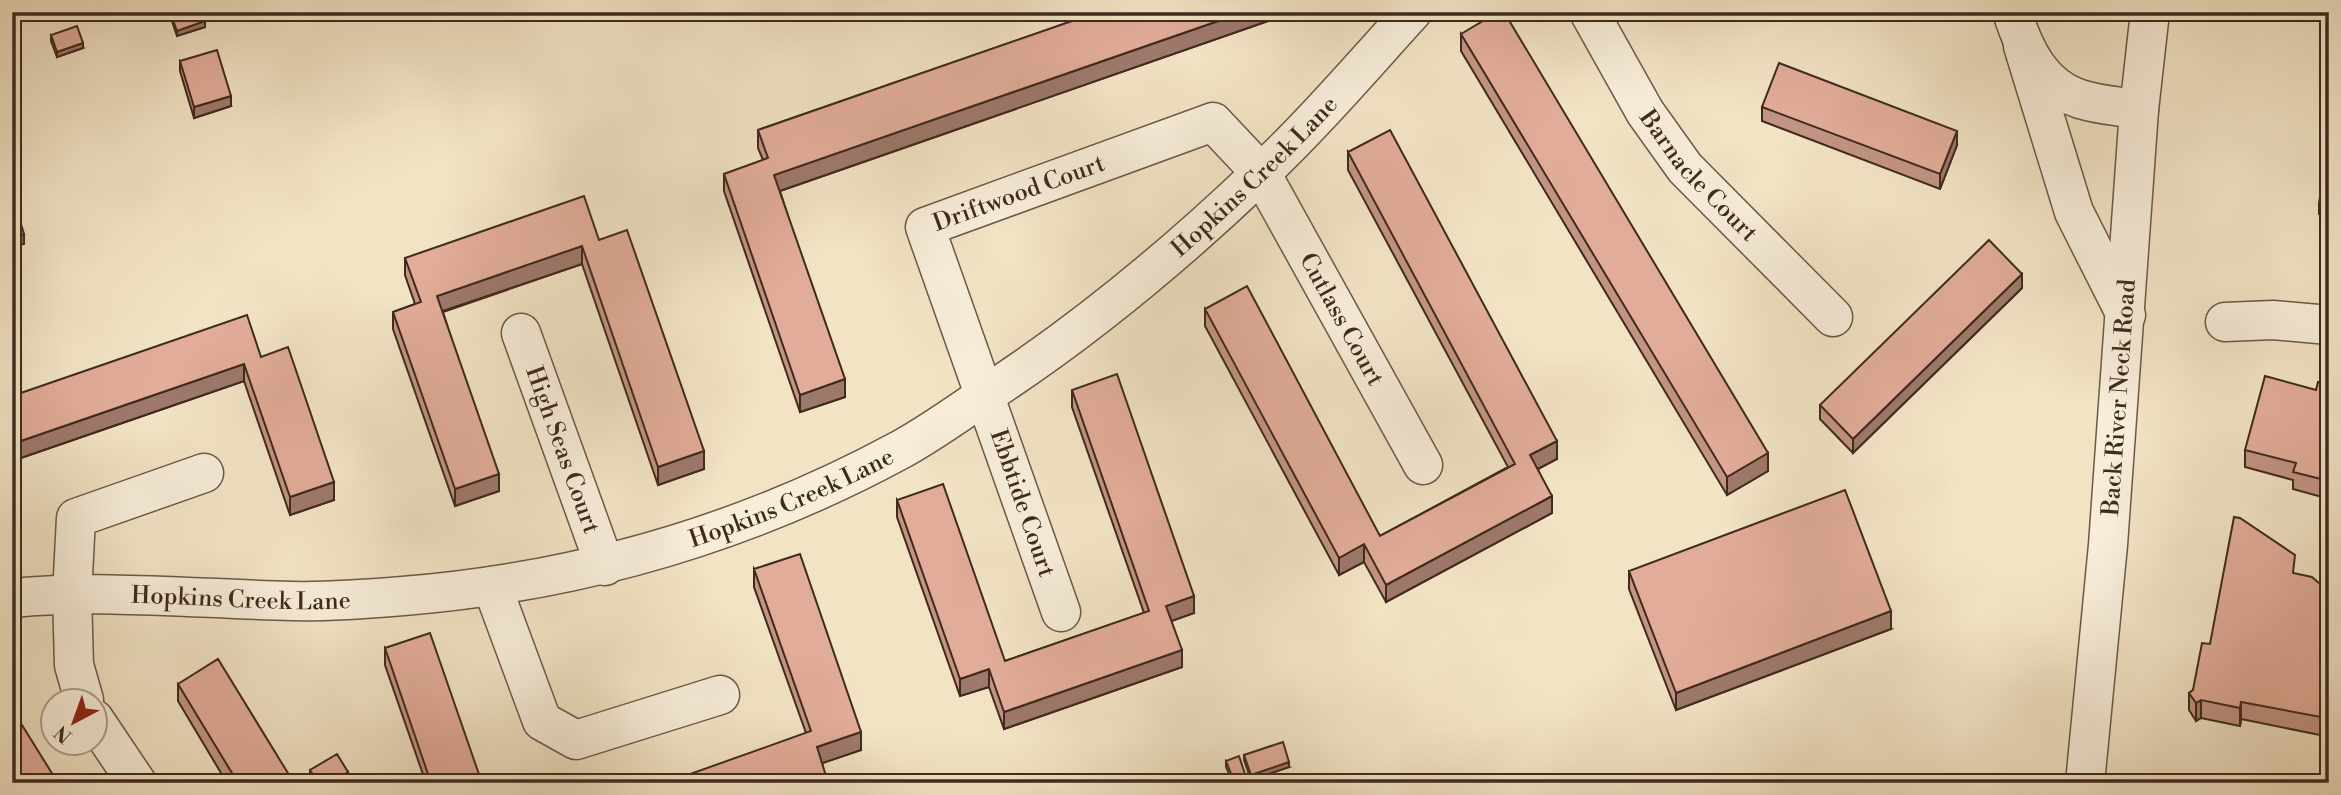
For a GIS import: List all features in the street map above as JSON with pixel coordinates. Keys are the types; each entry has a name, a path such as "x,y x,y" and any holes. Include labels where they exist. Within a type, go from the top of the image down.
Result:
{"street":[{"name":"Hopkins Creek Lane","path":"12,598 72,595 175,596 294,601 407,596 492,586 605,566 673,547 762,516 835,484 902,449 1021,371 1123,295 1166,260 1261,173 1412,12"},
{"name":"Barnacle Court","path":"1590,12 1645,112 1685,168 1833,317"},
{"name":"Back River Neck Road","path":"2085,783 2108,545 2139,110 2150,12"},
{"path":"2017,29 2051,85 2080,99 2139,110"},
{"path":"2017,29 2074,212 2126,315"},
{"name":"Driftwood Court","path":"985,395 925,227 1213,122 1261,173"},
{"name":"Cutlass Court","path":"1261,173 1423,465"},
{"path":"2225,322 2273,320 2329,325"},
{"name":"High Seas Court","path":"521,333 605,566"},
{"name":"Ebbtide Court","path":"985,395 1061,612"},
{"path":"80,686 74,665 72,595 76,517 204,473"},
{"path":"492,586 542,721 576,740 720,695"},
{"path":"108,740 137,783"}],"building":[{"path":"170,12 202,12 205,21 177,31"},
{"path":"1098,12 1244,12 774,175 845,379 800,395 724,174 768,158 758,130"},
{"path":"1498,12 1504,12 1768,453 1727,477 1461,34"},
{"path":"77,26 83,43 57,52 51,35"},
{"path":"217,50 231,96 194,107 180,61"},
{"path":"1779,63 1957,131 1940,174 1762,107"},
{"path":"1390,130 1557,441 1530,455 1552,496 1386,585 1364,544 1339,558 1205,309 1247,286 1380,536 1515,464 1348,152"},
{"path":"2323,176 2329,177 2329,205 2319,204"},
{"path":"584,196 599,240 627,230 704,451 658,467 582,246 437,296 499,474 455,489 393,312 421,302 405,258"},
{"path":"17,211 24,234 12,237 12,212"},
{"path":"1989,240 2022,274 1853,439 1820,405"},
{"path":"247,315 261,357 288,347 334,482 290,497 244,364 12,444 12,396"},
{"path":"1117,374 1194,596 1166,606 1182,650 1004,712 989,669 960,679 897,500 943,484 1005,661 1149,611 1072,390"},
{"path":"2265,376 2316,390 2318,382 2329,385 2329,481 2293,472 2296,463 2245,450"},
{"path":"1845,490 1891,611 1676,693 1629,571"},
{"path":"2234,517 2240,518 2295,555 2293,573 2312,577 2329,588 2329,723 2320,721 2321,717 2241,702 2240,708 2201,700 2196,703 2189,693 2193,690 2202,643 2210,644"},
{"path":"800,554 861,732 817,747 826,776 806,783 665,783 811,731 754,569"},
{"path":"430,633 482,783 431,783 385,648"},
{"path":"218,659 294,783 238,783 178,684"},
{"path":"12,709 38,751 38,756 41,756 58,783 12,783"},
{"path":"1283,742 1289,762 1251,775 1244,755"},
{"path":"337,754 348,772 330,783 318,783 310,770"},
{"path":"1239,756 1246,777 1234,781 1226,761"}]}
